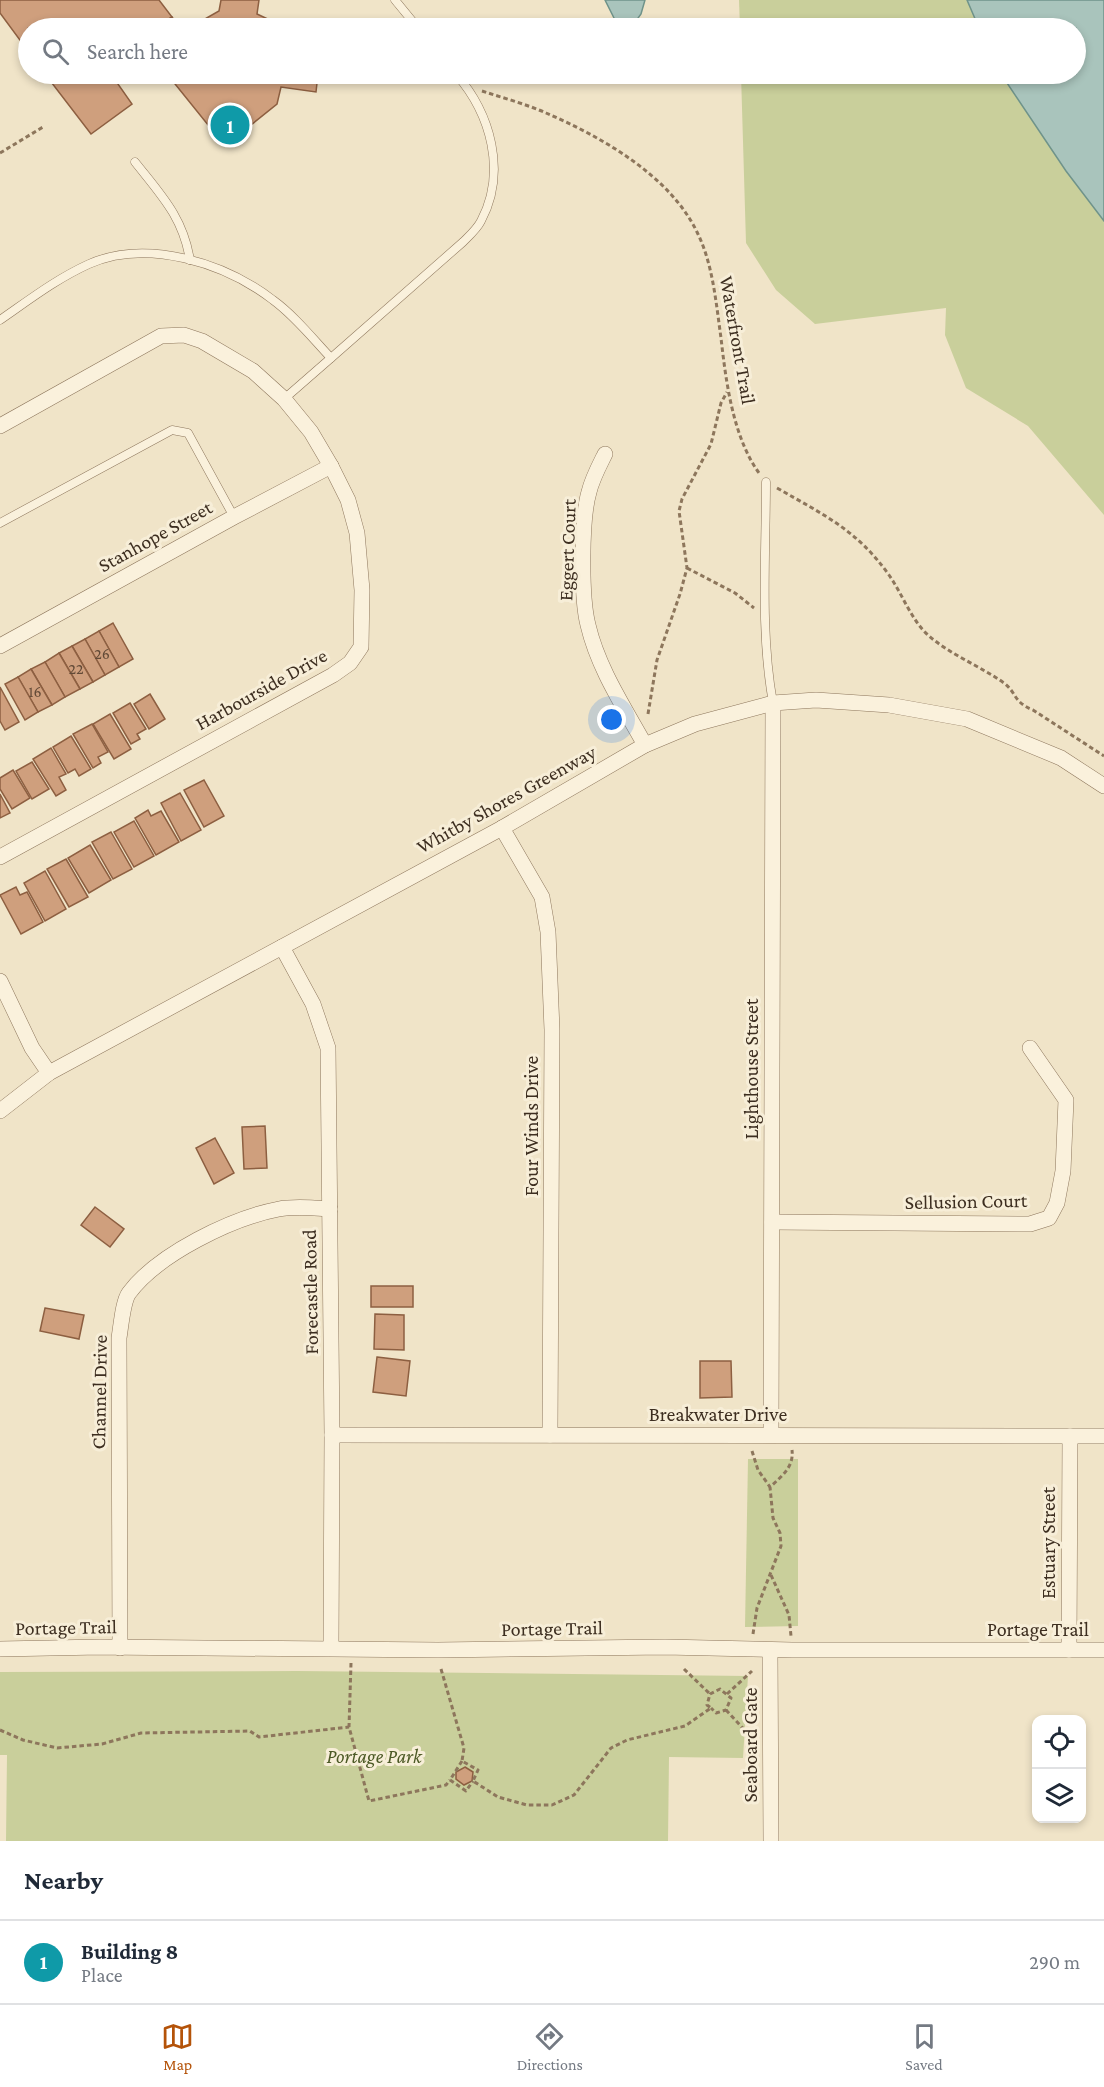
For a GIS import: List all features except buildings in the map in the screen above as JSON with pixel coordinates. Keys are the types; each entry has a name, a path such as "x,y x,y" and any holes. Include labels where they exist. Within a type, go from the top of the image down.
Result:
{"street":[{"name":"Harbourside Drive","path":"0,426 161,336 184,335 202,341 254,371 284,399 311,432 348,500 357,533 362,590 361,647 350,663 333,675 0,857"},
{"name":"Eggert Court","path":"604,454 588,493 584,526 584,589 588,624 611,683 645,745"},
{"name":"Stanhope Street","path":"0,646 331,466"},
{"name":"Whitby Shores Greenway","path":"0,1111 49,1073 502,828 645,745 695,724 773,703 816,700 889,705 967,719 1061,759 1104,786"},
{"name":"Lighthouse Street","path":"771,1435 773,703"},
{"name":"Four Winds Drive","path":"502,828 542,897 548,932 552,1030 550,1435"},
{"name":"Forecastle Road","path":"282,947 313,1004 328,1048 332,1435 331,1648"},
{"path":"0,981 32,1048 49,1073"},
{"name":"Sellusion Court","path":"772,1222 1030,1224 1049,1218 1057,1203 1063,1171 1066,1100 1030,1048"},
{"name":"Channel Drive","path":"120,1647 119,1338 128,1294 161,1261 202,1238 251,1215 282,1209 330,1209"},
{"name":"Breakwater Drive","path":"332,1435 1104,1436"},
{"name":"Estuary Street","path":"1069,1650 1070,1436"},
{"name":"Portage Trail","path":"0,1649 120,1647 438,1650 665,1647 770,1650 1104,1650"},
{"name":"Seaboard Gate","path":"770,1650 771,1841"}],"lane":[{"path":"395,0 410,18"},
{"path":"284,399 463,242 480,223 489,202 495,157 481,111 466,86"},
{"path":"135,162 175,214 187,243 190,260"},
{"path":"0,320 48,286 100,260 152,254 190,260 235,277 273,300 332,358"},
{"path":"0,522 172,430 188,433 234,517"},
{"path":"766,483 765,620 767,670 773,703"}],"path":[{"name":"Waterfront Trail","path":"466,86 545,112 597,138 657,180 689,217 705,251 716,298 727,392 750,460 766,483 847,529 874,556 889,576 916,622 931,638 1006,684 1021,705 1033,710 1104,756"},
{"path":"0,153 43,127"},
{"path":"648,714 657,660 687,568 680,511 682,499 711,444 721,403 727,392"},
{"path":"687,568 735,593 757,610 765,620"},
{"path":"752,1446 752,1455 758,1470 770,1486 773,1518 780,1533 781,1546 757,1608 752,1638"},
{"path":"770,1486 787,1473 793,1456 792,1448"},
{"path":"770,1574 789,1615 792,1638"},
{"path":"351,1659 349,1727 369,1801 446,1785 462,1761 464,1748 441,1669"},
{"path":"684,1669 710,1694"},
{"path":"727,1694 752,1671"},
{"path":"720,1689 731,1698 726,1710 716,1713 707,1705 710,1694 720,1689"},
{"path":"473,1780 498,1797 527,1806 552,1805 574,1795 611,1748 627,1740 685,1726 711,1708"},
{"path":"726,1710 751,1737"},
{"path":"0,1730 23,1740 57,1748 102,1744 141,1733 250,1731 259,1737 349,1727"},
{"path":"450,1780 466,1791 473,1780 478,1770 462,1761"}],"green space":[{"path":"739,0 967,0 975,18 740,18"},
{"path":"741,84 1008,84 1066,171 1104,221 1104,515 1028,426 966,388 945,335 946,308 815,324 776,290 746,243"},
{"path":"748,1459 798,1459 798,1626 745,1627"},
{"name":"Portage Park","path":"297,1671 748,1676 743,1758 669,1757 668,1841 6,1841 7,1755 0,1755 0,1672"}],"water":[{"path":"605,0 645,0 638,18 614,18"},
{"path":"967,0 1104,0 1104,221 1066,171 1008,84 1086,84 1086,18 975,18"}],"place":[{"name":"Building 8","path":"230,125"}]}
